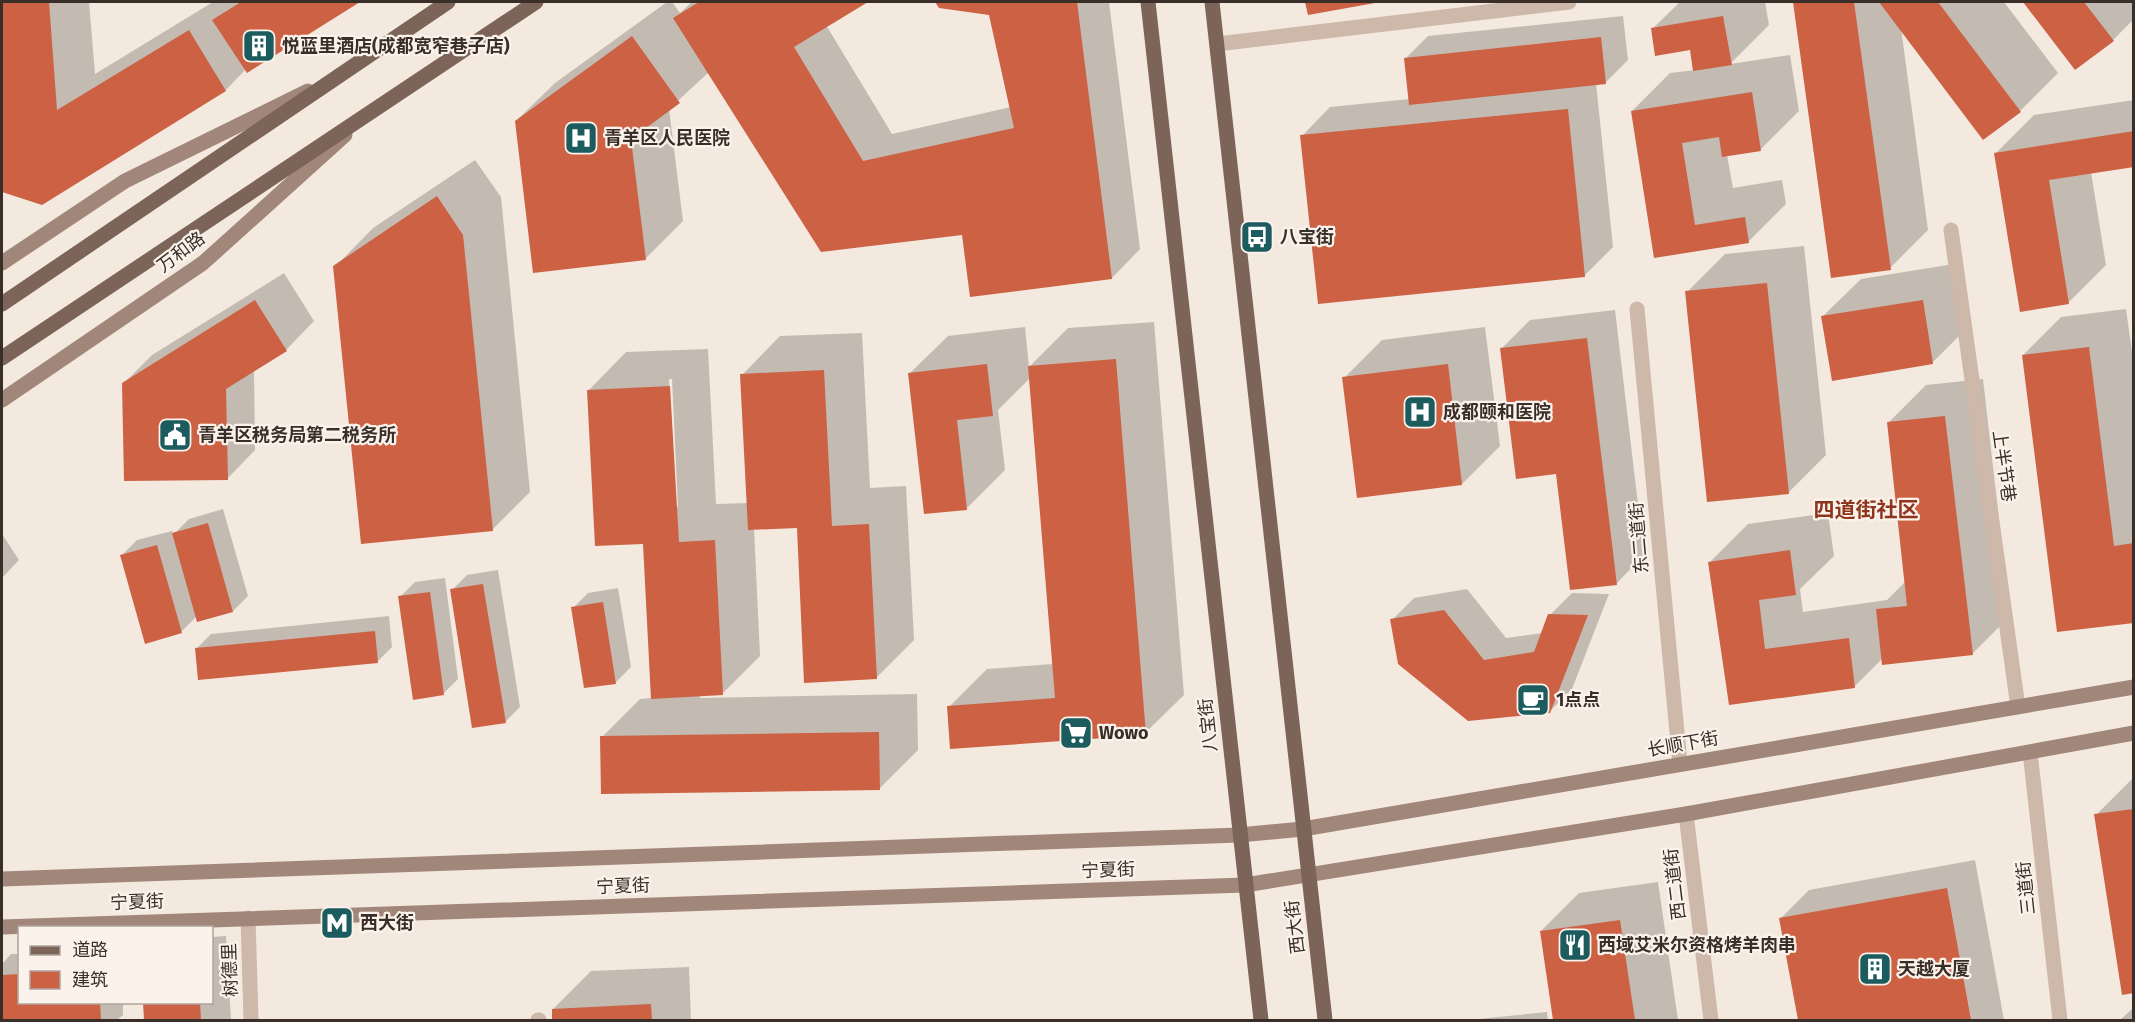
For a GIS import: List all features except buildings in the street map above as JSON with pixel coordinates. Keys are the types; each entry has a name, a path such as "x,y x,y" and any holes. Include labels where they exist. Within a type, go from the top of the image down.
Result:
{"main road":[{"path":"2,304 448,2"},
{"name":"万和路","path":"2,357 536,2"},
{"name":"八宝街","path":"1148,2 1239,835"},
{"path":"1212,2 1303,829"},
{"path":"2,263 125,181 338,76"},
{"name":"万和路","path":"2,400 203,263 367,115"},
{"name":"长顺下街","path":"1239,835 1303,829 2133,687"},
{"path":"1245,885 1686,814 2133,733"},
{"name":"西大街","path":"1303,829 1325,1020"},
{"path":"1239,835 1261,1020"},
{"name":"宁夏街","path":"2,879 1239,835"},
{"name":"宁夏街","path":"29,926 1245,885"},
{"name":"宁夏街","path":"2,927 18,926"}],"street":[{"path":"1217,44 1569,2"},
{"name":"上半节巷","path":"1951,230 2018,707"},
{"name":"东二道街","path":"1637,309 1680,764"},
{"name":"三道街","path":"2030,752 2061,1020"},
{"name":"西二道街","path":"1686,814 1711,1020"},
{"name":"树德里","path":"248,918 251,1020"}],"place":[{"name":"悦蓝里酒店(成都宽窄巷子店)","path":"259,46"},
{"name":"青羊区人民医院","path":"581,138"},
{"name":"八宝街","path":"1257,237"},
{"name":"成都颐和医院","path":"1420,412"},
{"name":"青羊区税务局第二税务所","path":"175,435"},
{"name":"1点点","path":"1533,700"},
{"name":"Wowo","path":"1076,733"},
{"name":"西大街","path":"337,923"},
{"name":"西域艾米尔资格烤羊肉串","path":"1575,945"},
{"name":"天越大厦","path":"1875,969"}],"district":[{"name":"四道街社区","path":"1866,510"}]}
